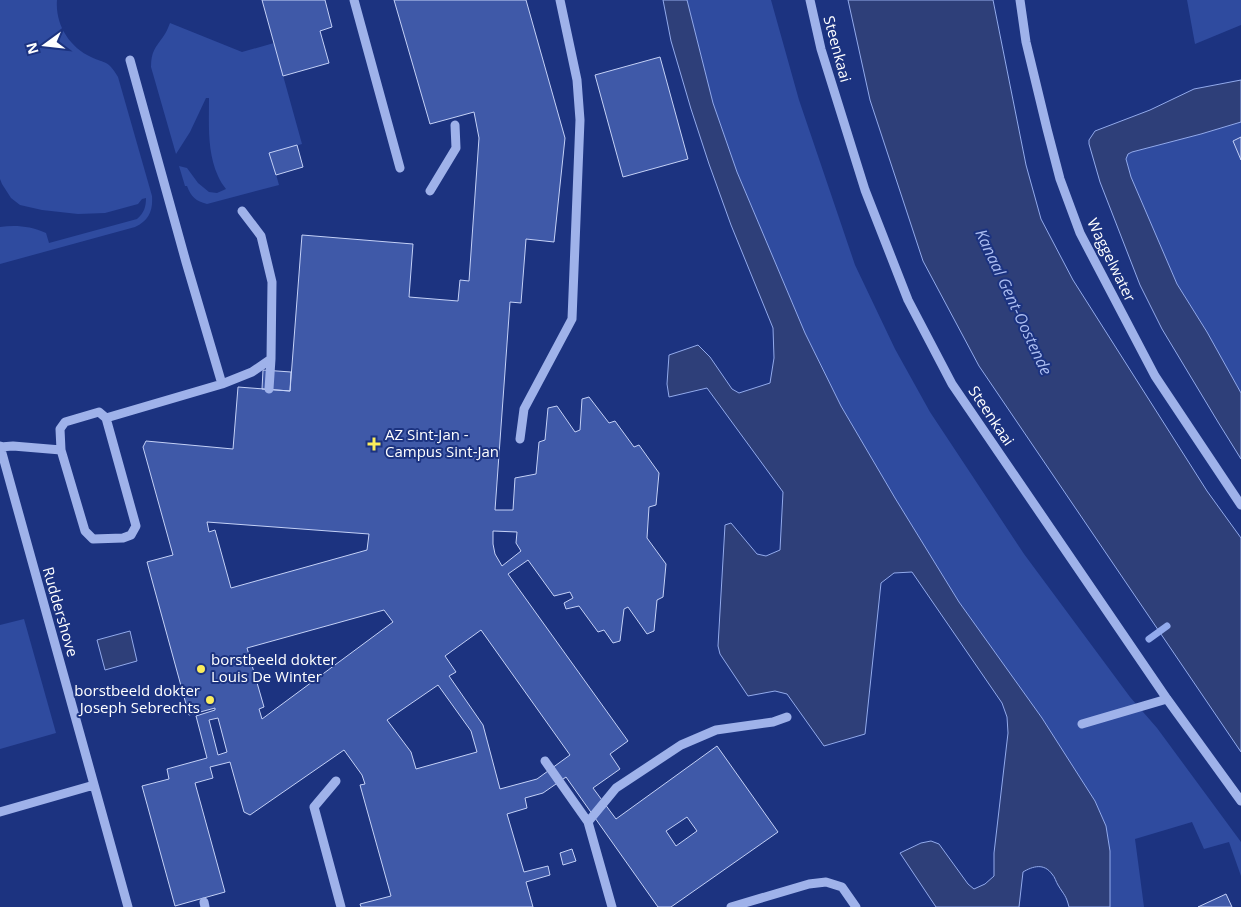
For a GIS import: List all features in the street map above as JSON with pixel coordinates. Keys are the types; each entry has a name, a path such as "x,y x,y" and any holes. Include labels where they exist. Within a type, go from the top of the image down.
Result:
{"street":[{"path":"354,0 400,168"},
{"path":"520,439 524,409 572,319 580,120 577,80 560,0"},
{"name":"Steenkaai","path":"810,0 821,49 865,190 908,300 952,384 1167,699 1241,801"},
{"name":"Waggelwater","path":"1020,0 1026,42 1060,179 1080,233 1155,376 1241,505"},
{"path":"130,60 222,384"},
{"path":"430,191 456,148 455,124"},
{"path":"242,212 260,236 272,282 269,389"},
{"path":"106,418 222,384 252,372 271,359"},
{"path":"99,412 106,418 136,526 131,535 123,538 93,539 85,531 61,450 60,429 65,422 99,412"},
{"path":"0,447 13,446 61,450"},
{"name":"Ruddershove","path":"0,447 128,907"},
{"path":"1082,724 1167,699"},
{"path":"588,822 616,788 681,744 716,730 772,722 787,717"},
{"path":"545,761 588,822 596,844 612,907"},
{"path":"336,781 314,807 341,907"},
{"path":"0,812 94,786"},
{"path":"731,907 809,884 826,882 842,887 856,907"}],"shaded area":[{"path":"0,0 57,0 58,18 70,41 83,53 109,65 115,72 152,196 152,206 149,214 140,224 135,227 0,264 0,227 12,226 34,229 46,233 49,243 137,219 144,210 146,198 142,199 138,204 105,213 78,214 42,210 20,205 11,198 0,179"},
{"path":"687,0 771,0 799,100 855,265 895,349 930,412 1024,554 1130,697 1157,728 1241,842 1241,876 1229,842 1204,849 1192,822 1135,839 1144,907 1110,907 1110,851 1106,826 1095,801 1042,718 959,602 841,406 805,333 737,172 713,103"},
{"path":"1187,0 1241,0 1241,25 1195,44"},
{"path":"170,23 242,52 274,43 302,144 270,153 279,185 207,204 194,198 187,186 185,186 179,166 187,168 198,183 209,192 217,193 226,189 214,167 212,157 209,138 209,98 206,98 190,132 176,154 151,67 154,51"},
{"path":"1241,122 1241,393 1207,332 1177,284 1131,177 1126,159 1128,154 1132,152"},
{"path":"24,619 56,733 0,749 0,625"}],"water":[{"path":"663,0 687,0 713,103 737,172 805,333 841,406 959,602 1042,718 1095,801 1106,826 1110,851 1110,907 1069,907 1066,897 1053,875 1046,868 1038,867 1023,872 1019,907 936,907 900,853 921,843 931,841 939,844 968,884 974,889 985,884 994,876 994,853 1008,733 1007,717 1002,703 912,572 894,573 881,583 865,734 824,746 787,694 775,691 748,696 720,654 718,646 725,525 731,523 757,554 766,556 780,550 783,492 707,388 669,397 667,384 669,355 698,345 710,357 732,389 739,393 770,383 774,358 773,328 731,225 709,164 671,41"},
{"name":"Kanaal Gent-Oostende","path":"848,0 993,0 1026,165 1041,219 1073,280 1207,491 1241,538 1241,752 979,366 923,261 870,100"},
{"path":"1241,80 1241,122 1132,152 1128,154 1126,159 1131,177 1177,284 1207,332 1241,393 1241,459 1162,329 1140,285 1100,182 1089,140 1095,131 1150,110 1194,89"},
{"path":"130,631 137,661 105,670 97,640"}],"building":[{"path":"262,0 325,0 332,27 320,31 329,63 283,76"},
{"path":"394,0 526,0 565,138 554,242 526,239 521,303 510,302 495,510 513,510 515,478 536,474 539,442 545,440 548,408 557,406 575,432 580,430 582,399 589,397 609,423 615,421 634,447 639,445 659,473 656,505 649,507 647,538 666,564 663,597 657,600 654,631 647,634 628,607 624,609 620,641 613,643 604,630 598,632 579,606 566,609 564,603 573,598 570,592 554,596 528,560 508,574 628,741 610,754 620,769 593,788 616,819 717,746 778,832 671,907 658,907 566,777 543,793 525,798 527,808 507,814 524,872 548,866 550,875 526,882 533,907 361,907 360,904 391,896 360,785 365,784 362,775 344,750 250,815 244,812 230,762 210,767 213,778 195,783 225,892 175,906 142,786 169,779 167,769 207,758 196,716 215,710 215,708 189,715 147,562 173,555 143,447 146,441 233,449 238,387 290,391 302,235 413,244 409,297 458,301 460,280 469,281 479,138 474,112 430,124","holes":["207,522 369,534 367,550 231,588 215,530 209,532","493,531 517,532 516,543 521,551 502,566 495,554","384,610 393,622 262,719 259,709 264,707 247,648","481,630 570,755 537,779 500,789 483,725 449,676 456,672 445,656","438,685 471,731 477,752 416,769 411,752 387,720","218,718 227,752 218,755 209,720","687,817 697,831 676,846 666,831"]},
{"path":"660,57 688,159 623,177 595,75"},
{"path":"1241,137 1241,160 1233,141"},
{"path":"297,145 303,167 276,175 269,153"},
{"path":"263,370 291,372 290,391 262,389"},
{"path":"572,849 576,861 563,865 560,853"},
{"path":"1226,894 1232,907 1198,907"}],"waterway":[{"path":"1149,639 1167,626"}],"place":[{"name":"AZ Sint-Jan - Campus Sint-Jan","path":"374,444"},
{"name":"borstbeeld dokter Louis De Winter","path":"201,669"},
{"name":"borstbeeld dokter Joseph Sebrechts","path":"210,700"}]}
